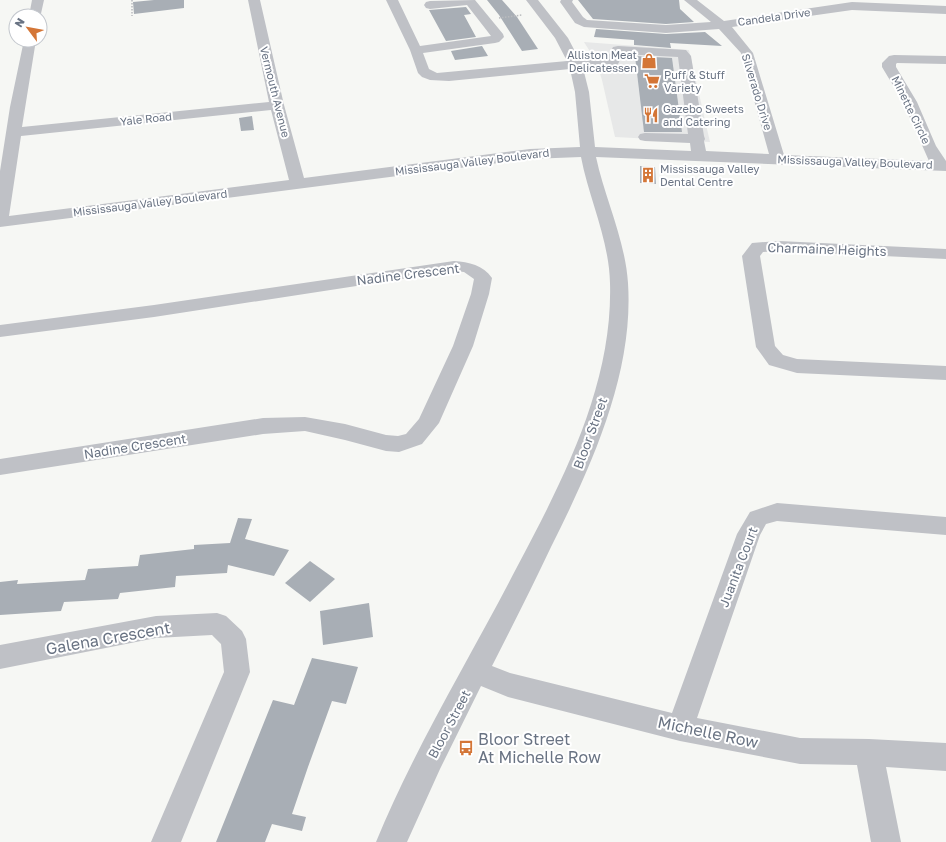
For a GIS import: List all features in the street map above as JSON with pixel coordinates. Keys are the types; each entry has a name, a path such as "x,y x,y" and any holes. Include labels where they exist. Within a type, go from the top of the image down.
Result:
{"street":[{"name":"Vermouth Avenue","path":"254,0 277,105 296,174 297,185"},
{"path":"392,0 416,50 423,70 427,74 435,77 449,77 575,64 612,63 618,50 681,53 684,56 700,155"},
{"path":"416,50 495,39 498,37 469,0 430,5"},
{"name":"Bloor Street","path":"391,842 431,758 476,672 576,472 594,428 608,378 618,308 618,276 610,227 590,162 580,83 575,64 567,44 532,0"},
{"name":"Candela Drive","path":"567,0 566,2 579,20 591,25 666,29 722,25 852,6 946,10"},
{"name":"Silverado Drive","path":"690,0 722,25 747,52 778,159"},
{"path":"0,220 14,132 16,107 28,48"},
{"name":"Minette Circle","path":"942,165 929,146 910,102 889,67 889,63 894,59 946,60"},
{"path":"428,90 435,77"},
{"name":"Yale Road","path":"14,132 277,105"},
{"path":"0,108 16,107"},
{"path":"645,137 698,139"},
{"name":"Mississauga Valley Boulevard","path":"0,220 297,185 530,154 588,152 942,165"},
{"name":"Charmaine Heights","path":"946,254 779,246 758,247 751,256 766,347 776,360 796,366 946,373"},
{"name":"Nadine Crescent","path":"0,331 154,311 454,266 469,267 479,273 483,278 480,294 463,346 428,422 414,439 399,444 386,443 345,432 305,424 263,426 0,467"},
{"name":"Juanita Court","path":"680,728 749,534 758,518 777,512 946,526"},
{"name":"Galena Crescent","path":"0,657 156,627 217,624 233,639 237,672 166,842"},
{"name":"Michelle Row","path":"476,672 508,685 680,728 800,751 869,752 946,757"},
{"path":"869,752 886,842"}],"path":[{"path":"132,0 132,16"},
{"path":"486,20 522,15"}],"shaded area":[{"path":"584,42 689,50 710,142 615,137 602,80 596,61"}],"building":[{"path":"184,0 184,8 134,14 133,2"},
{"path":"487,0 502,0 517,17 538,49 522,51 499,15"},
{"path":"578,0 679,0 680,9 694,22 666,24 593,19"},
{"path":"466,7 471,14 464,15 476,37 446,41 429,10"},
{"path":"596,29 666,34 705,32 722,46 670,43 671,48 634,45 634,40 594,37"},
{"path":"482,46 488,56 455,60 451,51"},
{"path":"635,56 672,58 682,132 644,132"},
{"path":"252,116 254,130 241,131 239,118"},
{"name":"Mississauga Valley Dental Centre","path":"640,166 655,167 656,184 640,183"},
{"path":"238,518 252,519 245,539 289,550 274,576 228,565 227,573 176,576 175,587 120,593 118,599 64,602 61,611 0,615 0,582 18,580 17,584 85,580 88,569 138,566 140,555 194,549 194,545 230,543"},
{"path":"310,561 335,579 310,602 285,583"},
{"path":"369,603 373,637 323,645 320,611"},
{"path":"312,658 358,667 346,704 332,701 308,767 292,814 306,817 302,831 272,824 265,842 216,842 273,700 294,705"}],"place":[{"name":"Alliston Meat Delicatessen","path":"649,61"},
{"name":"Puff & Stuff Variety","path":"652,81"},
{"name":"Gazebo Sweets and Catering","path":"651,115"},
{"name":"Mississauga Valley Dental Centre","path":"648,175"},
{"name":"Bloor Street At Michelle Row","path":"466,748"}]}
